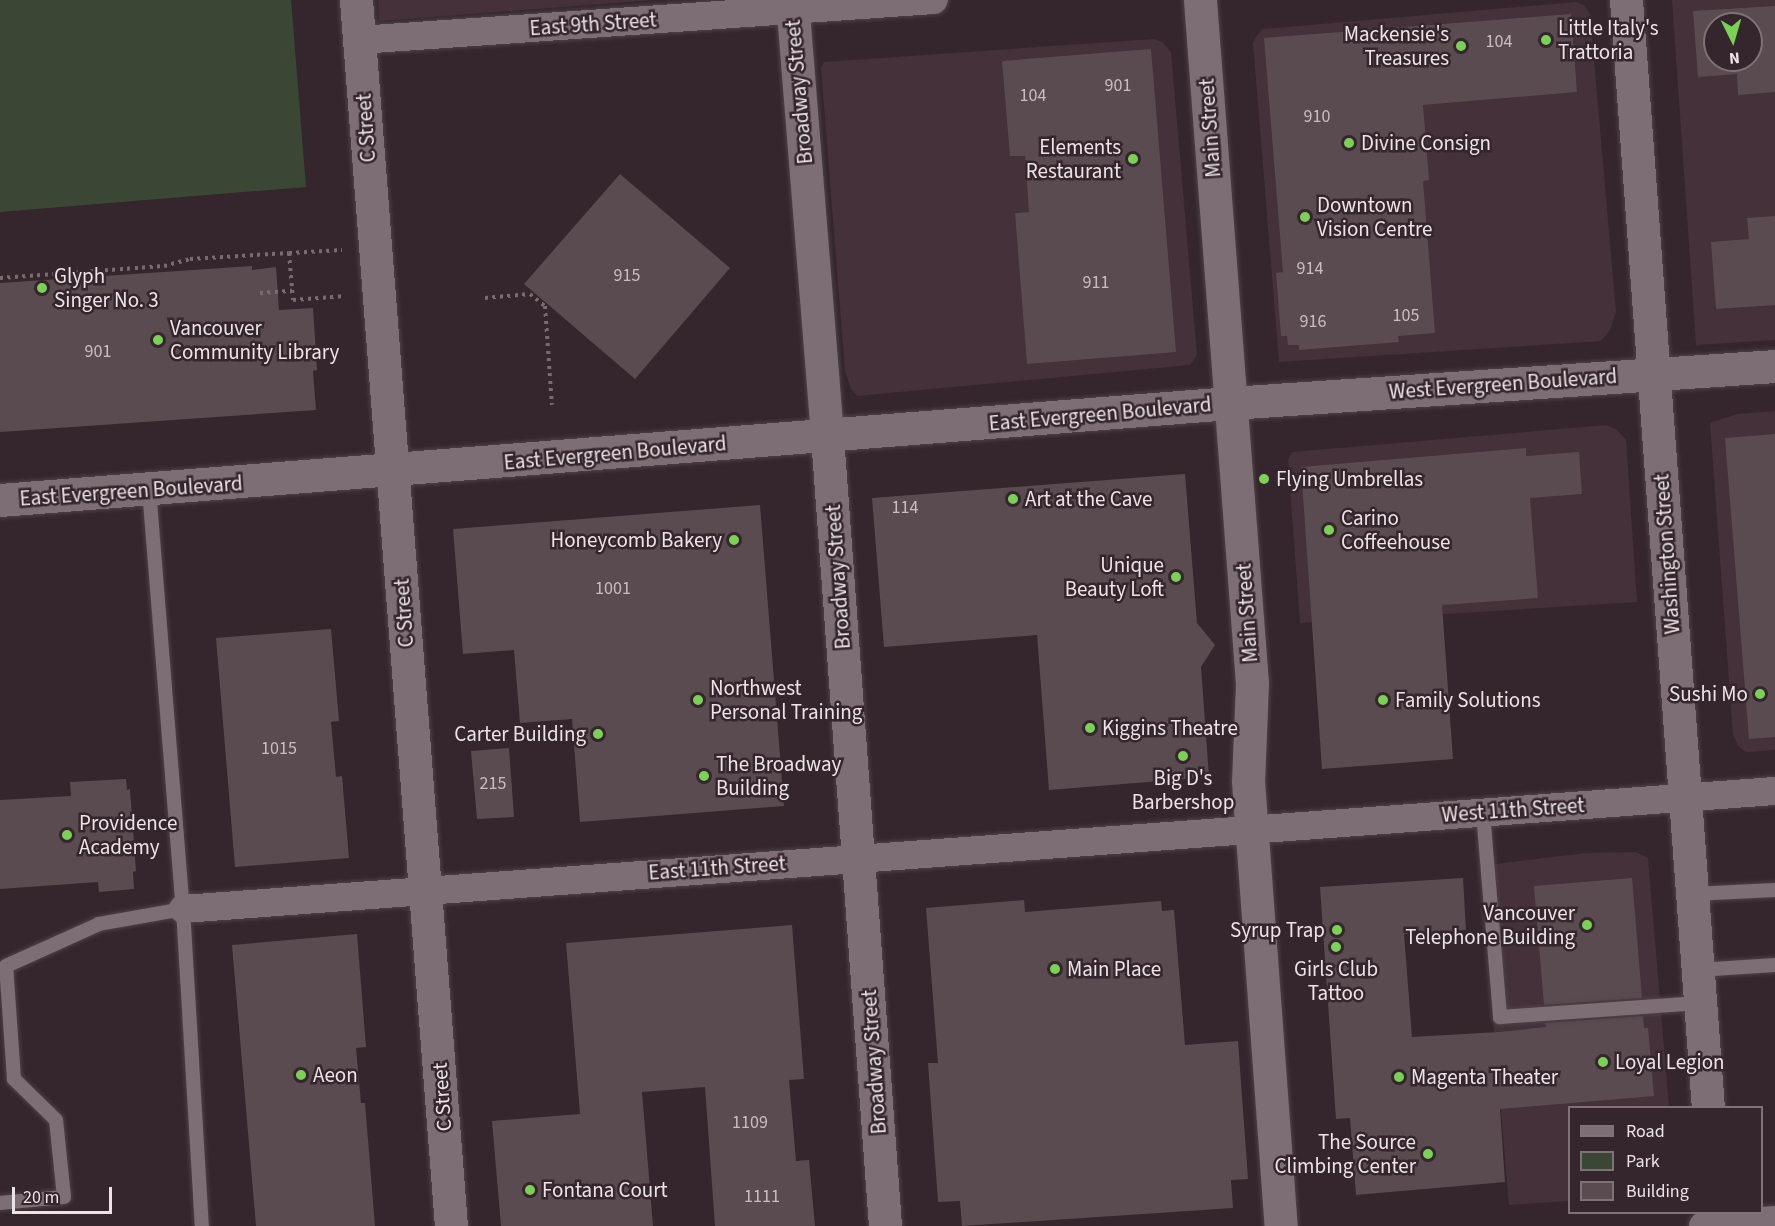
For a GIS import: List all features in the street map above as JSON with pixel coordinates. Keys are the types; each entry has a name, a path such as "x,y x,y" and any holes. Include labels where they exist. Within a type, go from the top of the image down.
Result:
{"street":[{"name":"C Street","path":"356,0 452,1226"},
{"name":"East 9th Street","path":"359,40 792,5 934,0"},
{"name":"Main Street","path":"1200,0 1252,683 1248,781 1281,1226"},
{"name":"Washington Street","path":"1626,0 1708,1106"},
{"name":"Broadway Street","path":"792,5 860,857 885,1226"},
{"name":"West Evergreen Boulevard","path":"1231,404 1775,366"},
{"name":"East Evergreen Boulevard","path":"0,500 1231,404"},
{"name":"West 11th Street","path":"1251,830 1775,791"},
{"name":"East 11th Street","path":"183,909 860,857 1251,830"},
{"path":"1713,1222 1775,1220"}],"lane":[{"path":"150,489 183,909 202,1226"},
{"path":"1482,813 1500,1017 1701,1003"},
{"path":"1693,894 1775,890"},
{"path":"0,1203 64,1197 56,1120 7,1080 6,966 99,924 183,909"},
{"path":"1698,970 1775,966"}],"path":[{"path":"0,278 164,266 190,259 329,250"},
{"path":"289,254 293,300 379,293"},
{"path":"260,293 292,291"},
{"path":"485,298 530,294 545,306 552,405"}],"shaded area":[{"path":"378,0 654,0 379,21"},
{"path":"1672,0 1775,0 1775,340 1696,345"},
{"path":"1576,2 1584,5 1590,14 1616,312 1610,330 1601,341 1279,362 1253,43 1257,35 1263,29"},
{"path":"1154,39 1162,42 1171,52 1197,355 1190,365 857,396 851,389 845,371 821,68 824,62"},
{"path":"1775,411 1775,750 1746,752 1738,746 1733,735 1710,423 1737,414"},
{"path":"1606,425 1616,429 1626,440 1637,602 1300,623 1288,460 1292,452"},
{"path":"1636,852 1648,858 1669,1106 1568,1106 1568,1201 1509,1205 1480,866 1586,853"}],"green space":[{"path":"0,0 291,0 306,187 0,212"}],"building":[{"path":"1775,6 1775,92 1738,95 1737,74 1698,77 1693,11"},
{"path":"1571,14 1577,92 1423,105 1429,180 1423,181 1435,333 1398,336 1399,342 1299,350 1299,345 1288,345 1287,336 1281,336 1276,273 1283,272 1264,38"},
{"path":"1151,49 1176,352 1027,364 1015,213 1029,212 1025,156 1010,156 1002,61"},
{"path":"620,174 730,268 635,379 524,284"},
{"path":"1775,216 1775,305 1716,309 1711,242 1749,239 1747,218"},
{"name":"Vancouver Community Library","path":"252,266 252,270 276,267 279,310 313,308 317,370 313,371 316,410 0,432 0,283"},
{"path":"1775,434 1775,737 1749,739 1725,438"},
{"path":"1526,448 1526,456 1579,452 1582,494 1530,498 1538,598 1442,605 1453,759 1322,769 1301,467"},
{"path":"1185,474 1197,623 1215,645 1201,667 1209,777 1049,790 1037,635 884,647 872,498"},
{"path":"760,505 784,806 580,822 572,719 520,723 514,650 463,654 453,529"},
{"path":"331,629 339,721 331,722 336,777 342,776 349,858 235,867 216,638"},
{"path":"509,748 514,817 477,819 471,751"},
{"name":"Providence Academy","path":"126,779 127,790 130,789 136,871 133,872 134,889 99,892 98,882 0,889 0,800 71,796 70,782"},
{"path":"1463,878 1466,930 1404,934 1412,1037 1499,1032 1546,1027 1545,1023 1643,1016 1644,1028 1648,1028 1654,1096 1500,1109 1505,1182 1356,1195 1350,1118 1336,1119 1320,887"},
{"name":"Vancouver Telephone Building","path":"1632,878 1642,998 1544,1005 1534,886"},
{"path":"1024,900 1025,912 1161,901 1162,911 1174,910 1185,1045 1238,1041 1248,1179 1231,1180 1233,1208 962,1226 960,1201 938,1202 928,1063 938,1063 926,908"},
{"path":"792,925 804,1079 789,1080 796,1161 809,1160 815,1226 715,1226 705,1087 642,1092 653,1226 501,1226 492,1121 580,1114 566,943"},
{"name":"Aeon","path":"357,934 366,1047 356,1048 361,1103 365,1103 375,1226 256,1226 232,945"}],"place":[{"name":"Little Italy's Trattoria","path":"1546,40"},
{"name":"Mackensie's Treasures","path":"1461,46"},
{"name":"Divine Consign","path":"1349,143"},
{"name":"Elements Restaurant","path":"1133,159"},
{"name":"Downtown Vision Centre","path":"1305,217"},
{"name":"Glyph Singer No. 3","path":"42,288"},
{"name":"Vancouver Community Library","path":"158,340"},
{"name":"Flying Umbrellas","path":"1264,479"},
{"name":"Art at the Cave","path":"1013,499"},
{"name":"Carino Coffeehouse","path":"1329,530"},
{"name":"Honeycomb Bakery","path":"734,540"},
{"name":"Unique Beauty Loft","path":"1176,577"},
{"name":"Sushi Mo","path":"1760,694"},
{"name":"Northwest Personal Training","path":"698,700"},
{"name":"Family Solutions","path":"1383,700"},
{"name":"Kiggins Theatre","path":"1090,728"},
{"name":"Carter Building","path":"598,734"},
{"name":"Big D's Barbershop","path":"1183,756"},
{"name":"The Broadway Building","path":"704,776"},
{"name":"Providence Academy","path":"67,835"},
{"name":"Vancouver Telephone Building","path":"1587,925"},
{"name":"Syrup Trap","path":"1337,930"},
{"name":"Girls Club Tattoo","path":"1336,947"},
{"name":"Main Place","path":"1055,969"},
{"name":"Loyal Legion","path":"1603,1062"},
{"name":"Aeon","path":"301,1075"},
{"name":"Magenta Theater","path":"1399,1077"},
{"name":"The Source Climbing Center","path":"1428,1154"},
{"name":"Fontana Court","path":"530,1190"}]}
